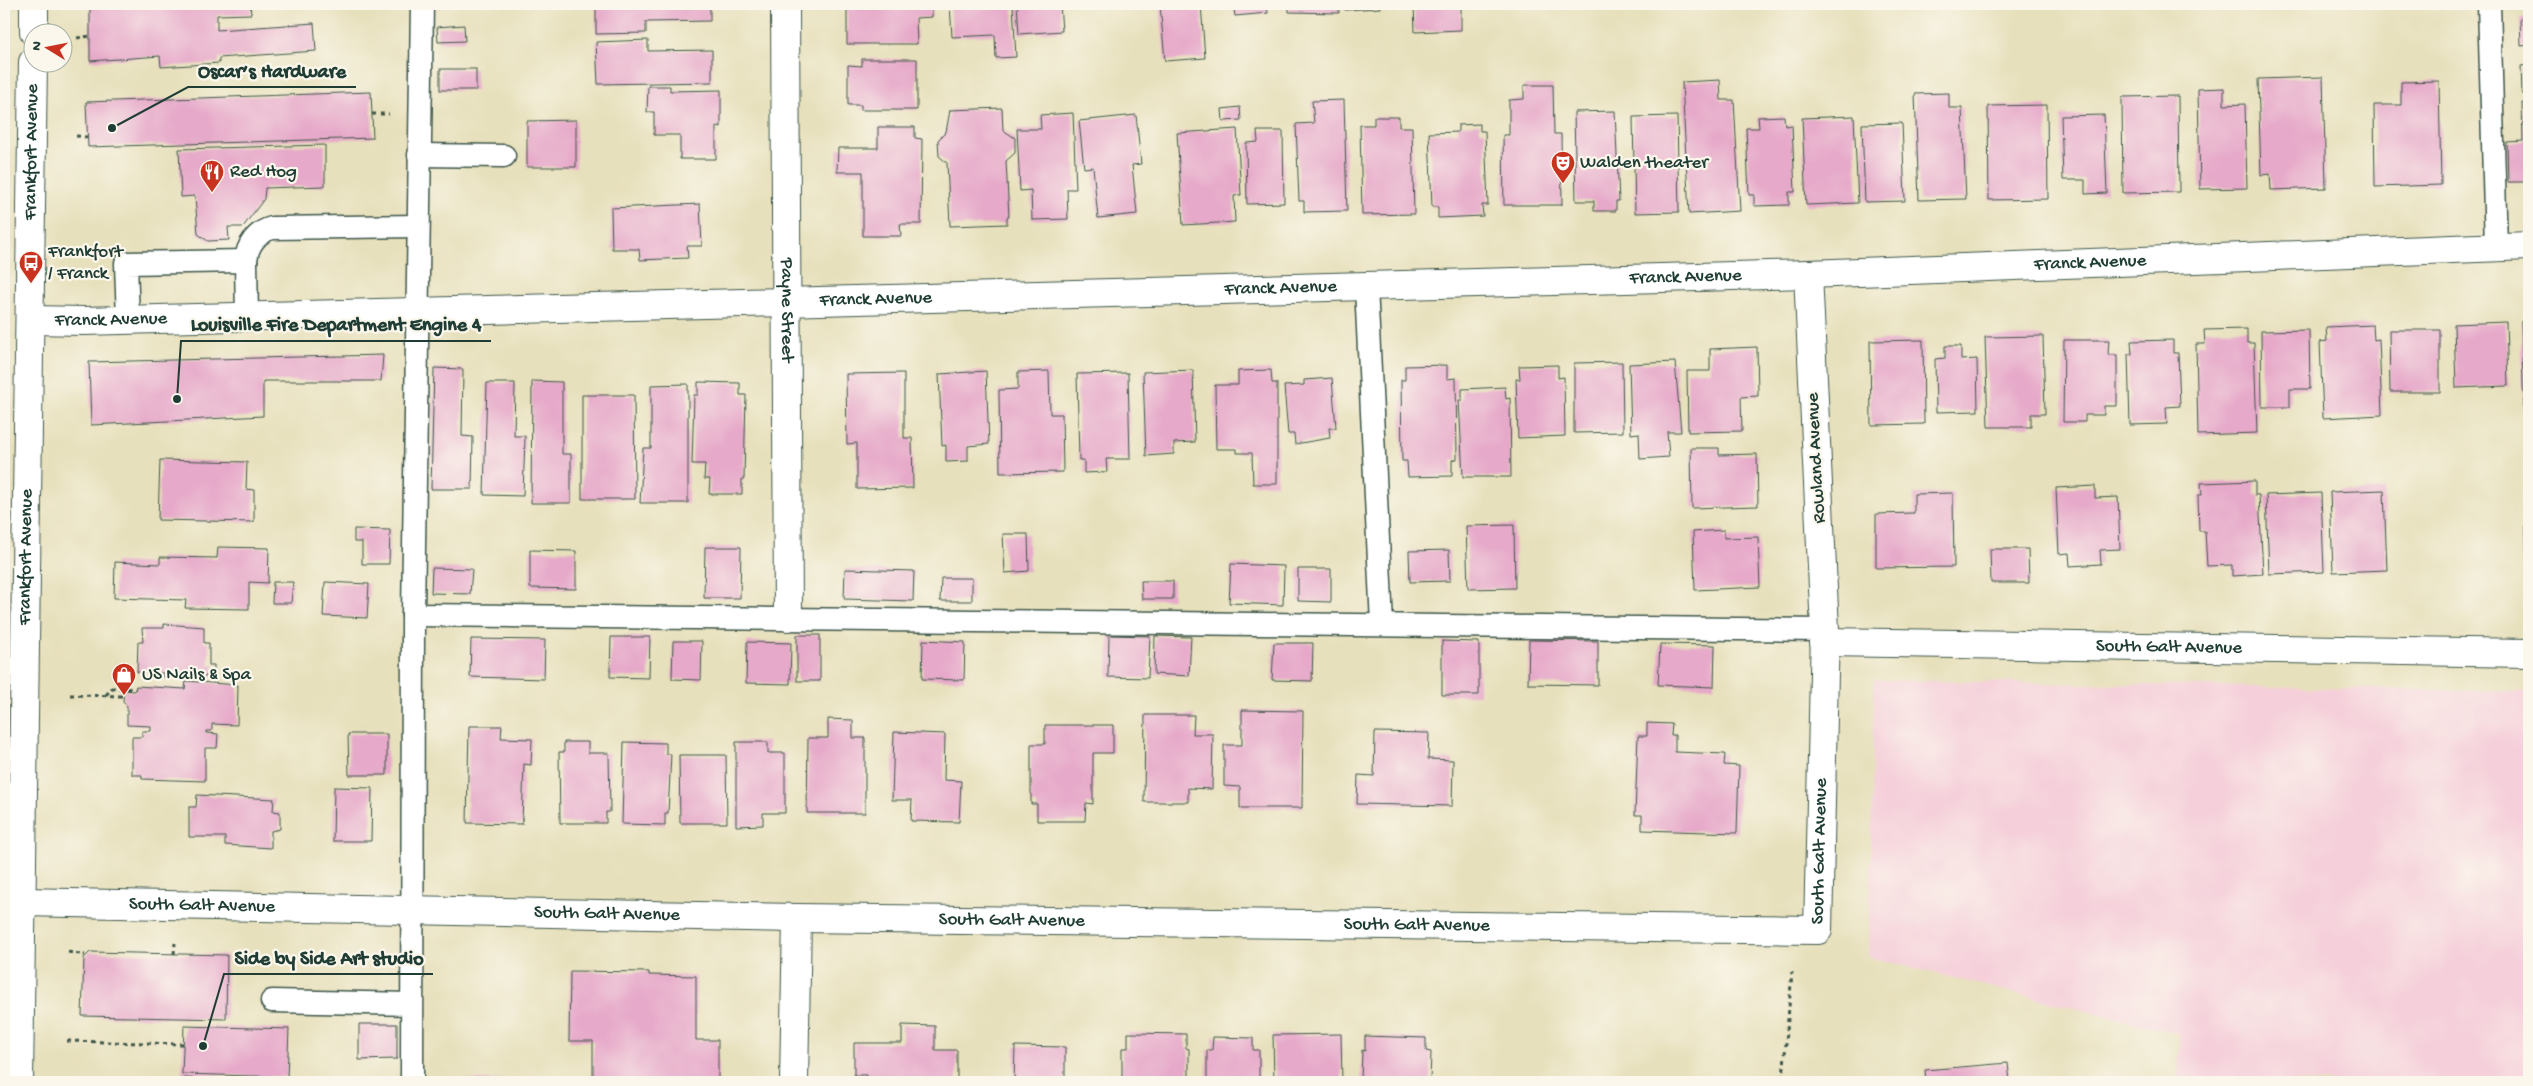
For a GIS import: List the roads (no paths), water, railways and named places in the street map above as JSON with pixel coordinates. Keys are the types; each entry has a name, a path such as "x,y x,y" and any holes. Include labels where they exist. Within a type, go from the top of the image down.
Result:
{"street":[{"path":"34,4 34,22"},
{"name":"Payne Street","path":"785,4 788,617"},
{"name":"Frankfort Avenue","path":"19,1082 12,978 22,902 33,72"},
{"name":"Franck Avenue","path":"31,320 128,320 417,313 787,301 1808,274 2529,246"},
{"name":"Rowland Avenue","path":"1808,274 1825,636"},
{"name":"South Galt Avenue","path":"22,902 411,908 797,918 1818,930 1825,636 2529,653"},
{"path":"794,1082 797,918"}],"lane":[{"path":"2489,4 2496,247"},
{"path":"412,1082 413,615 419,155 417,7"},
{"path":"419,155 504,156"},
{"path":"247,317 246,254 255,238 263,230 272,228 418,226"},
{"path":"128,320 126,263 246,261"},
{"path":"1366,286 1382,624"},
{"path":"413,615 1382,624 1825,636"},
{"path":"272,1001 412,1004"}],"place":[{"name":"Oscar’s Hardware","path":"112,128"},
{"name":"Walden theater","path":"1563,184"},
{"name":"Red Hog","path":"212,193"},
{"name":"Frankfort / Franck","path":"31,284"},
{"name":"Louisville Fire Department Engine 4","path":"177,399"},
{"name":"US Nails & Spa","path":"124,696"},
{"name":"Side by Side Art studio","path":"203,1046"}]}
